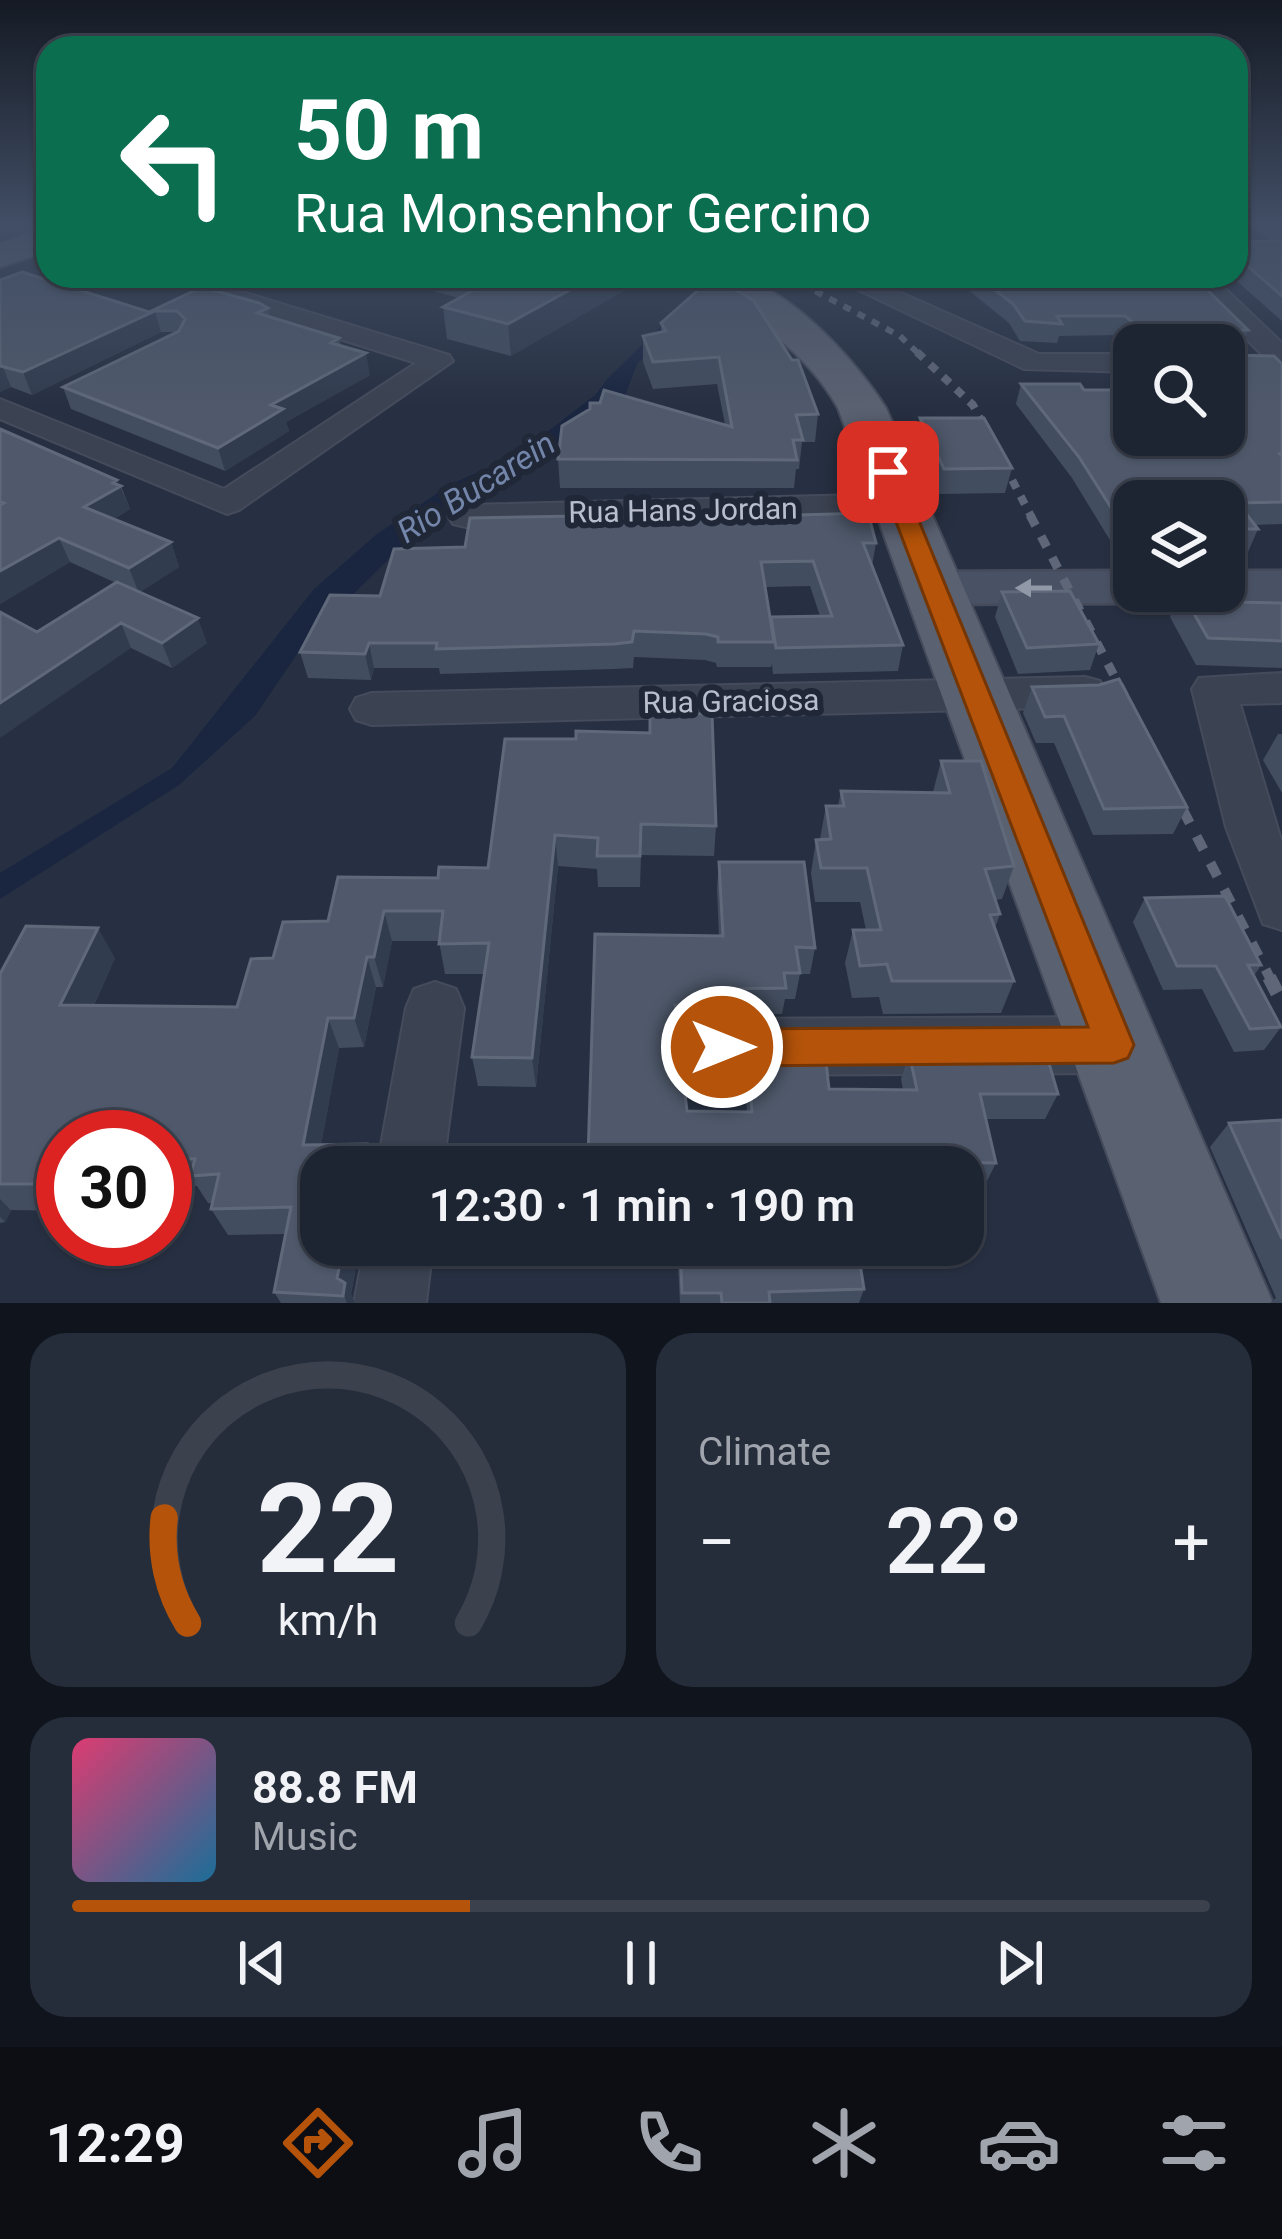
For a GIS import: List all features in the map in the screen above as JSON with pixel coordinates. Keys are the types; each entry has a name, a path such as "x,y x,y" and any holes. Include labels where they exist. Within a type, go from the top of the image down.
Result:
{"main road":[{"path":"724,288 814,343 849,382 1217,1303"}],"street":[{"path":"11,413 227,503 439,361 202,288"},
{"path":"868,288 1034,363 1113,363"},
{"path":"1210,288 1282,361"},
{"path":"1245,363 1282,361"},
{"path":"11,413 60,399"},
{"name":"Rua Hans Jordan","path":"466,515 900,505"},
{"path":"933,588 1113,587"},
{"path":"1245,587 1282,587"},
{"path":"1282,688 1214,689 1264,868 1282,908"},
{"name":"Rua Graciosa","path":"372,709 1089,692"},
{"path":"413,1146 435,1008"},
{"path":"722,1047 1114,1045"},
{"path":"390,1303 396,1266"}],"water":[{"name":"Rio Bucarein","path":"708,288 732,288 638,362 625,396 579,435 539,465 477,494 412,536 306,641 255,716 179,785 0,899 0,873 172,768 314,589 377,534 451,484 516,456 595,395 691,297"}],"building":[{"path":"0,285 73,288 149,312 206,288 259,303 268,308 257,313 339,338 331,343 366,353 271,405 283,409 218,448 63,387 179,331 185,319 177,311 155,311 23,372 0,366"},
{"path":"477,288 573,288 508,324 443,307"},
{"path":"701,288 732,288 753,300 792,360 798,360 818,414 796,415 803,440 793,440 797,460 558,459 562,426 590,409 590,403 600,403 604,390 732,427 719,357 653,362 643,336 666,331 661,323"},
{"path":"992,288 1205,288 1242,324 1135,324 1125,316 1057,316 1062,324 1025,321"},
{"path":"1245,355 1274,356 1282,364 1282,502 1245,503 1245,480 1113,480 1113,511 1079,457 1021,384 1080,384 1084,390 1113,390 1113,456 1245,456"},
{"path":"920,418 984,418 1012,468 944,469"},
{"path":"0,429 117,480 113,483 121,486 84,507 171,542 129,568 59,538 0,571 0,505 4,503 0,501"},
{"path":"1245,512 1258,529 1245,529"},
{"path":"868,513 876,543 863,543 903,645 776,648 771,617 832,616 813,561 761,562 774,642 718,642 718,637 706,634 634,631 632,642 614,644 436,649 437,643 369,643 365,654 300,652 330,595 380,596 394,549 465,547 470,518 577,516 577,521"},
{"path":"117,582 198,618 162,643 121,623 0,703 0,612 37,632"},
{"path":"1070,591 1099,644 1027,648 1002,592"},
{"path":"1245,602 1282,603 1282,641 1208,638 1193,612 1245,612"},
{"path":"1119,679 1187,807 1104,809 1064,716 1045,717 1032,687 1099,685"},
{"path":"650,713 712,714 716,826 641,824 640,856 597,856 598,838 555,835 532,1058 472,1057 489,943 439,944 443,911 384,911 374,957 367,957 354,1018 328,1018 303,1145 367,1146 300,1146 300,1266 340,1266 337,1278 345,1283 343,1296 274,1292 291,1207 211,1209 219,1174 192,1176 192,1110 36,1110 36,1184 0,1184 0,974 26,926 98,928 60,1005 237,1007 251,959 273,958 283,922 328,921 338,877 438,878 439,867 488,868 505,739 576,739 576,731 650,733"},
{"path":"941,761 981,761 1014,866 985,869 1000,914 990,915 1014,981 892,981 887,964 860,966 853,930 881,930 867,868 821,868 816,840 831,839 826,806 844,806 841,791 950,793"},
{"path":"719,862 804,862 815,948 796,947 800,973 784,973 786,988 725,989 702,997 697,1005 675,1005 687,1111 752,1112 748,1060 826,1062 829,1089 917,1090 909,1053 1046,1053 1058,1094 980,1094 996,1163 984,1163 984,1146 588,1146 595,934 723,936"},
{"path":"1225,896 1261,965 1248,965 1281,1027 1250,1029 1216,966 1177,966 1145,898"},
{"path":"1282,1120 1282,1239 1229,1123"},
{"path":"681,1266 860,1266 864,1289 769,1292 770,1303 722,1303 721,1293 682,1293"}],"railway":[{"path":"810,288 900,336 920,355"},
{"path":"917,352 973,405 1032,518"},
{"path":"1030,515 1131,708"},
{"path":"1169,783 1271,980"},
{"path":"1269,977 1282,1002"}],"route":[{"path":"722,1047 1114,1045 888,472"}]}
